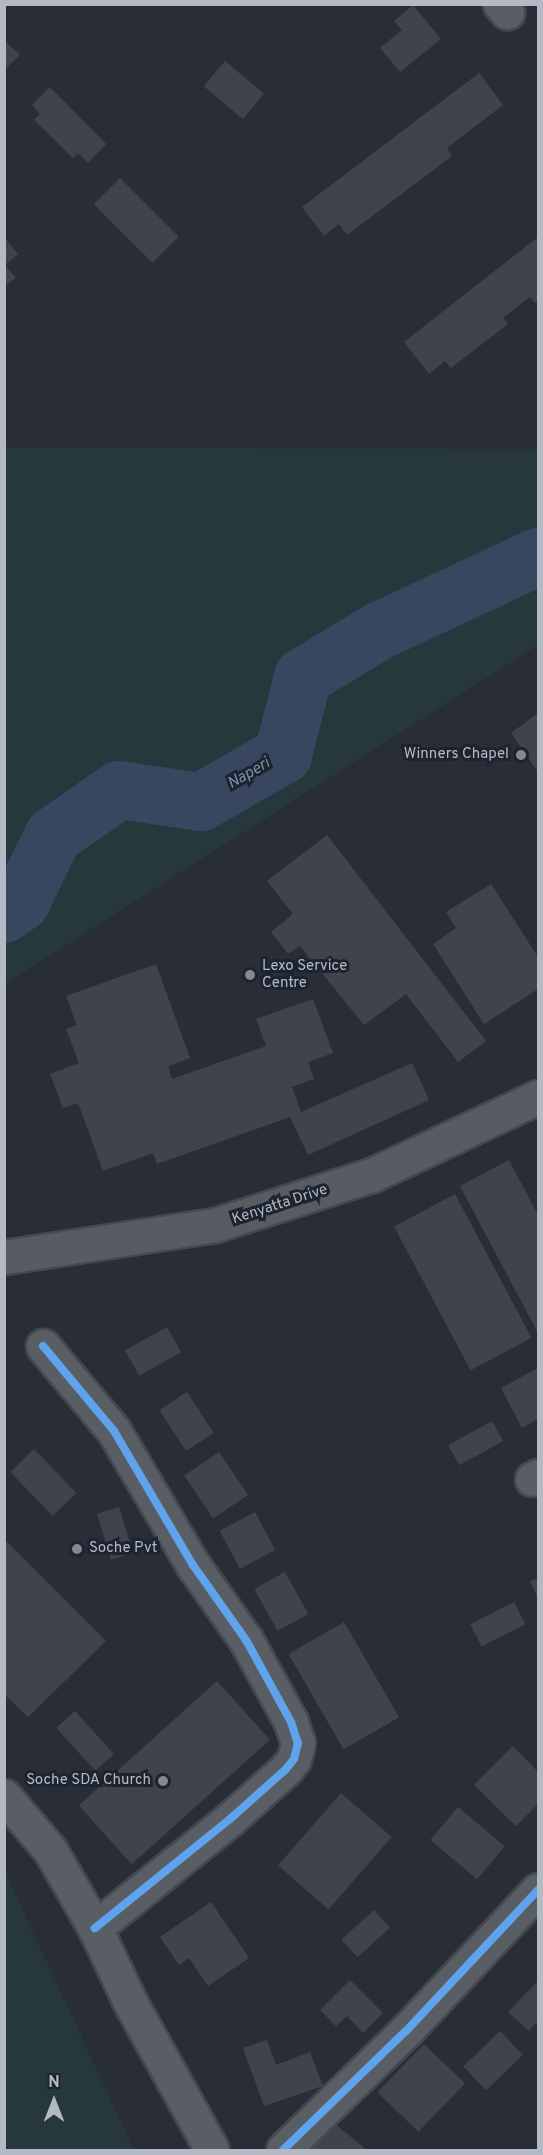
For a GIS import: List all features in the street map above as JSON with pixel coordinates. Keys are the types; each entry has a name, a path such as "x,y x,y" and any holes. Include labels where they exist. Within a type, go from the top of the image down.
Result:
{"main road":[{"name":"Kenyatta Drive","path":"4,1257 215,1225 372,1175 538,1097"}],"street":[{"path":"43,1346 114,1431 193,1565 246,1640 291,1722 298,1743 294,1759 285,1770 230,1819 95,1928"},
{"path":"4,1796 50,1850 95,1928 130,2002 212,2151"},
{"path":"283,2151 406,2031 538,1890"}],"shaded area":[{"path":"5,447 538,449 538,645 5,984"},
{"path":"5,1874 7,1876 134,2150 5,2150"}],"building":[{"path":"413,5 441,39 400,72 380,48 402,30 394,21"},
{"path":"4,40 20,55 4,70"},
{"path":"225,61 264,94 243,119 204,86"},
{"path":"479,73 503,105 447,148 452,156 347,235 339,224 324,236 302,207"},
{"path":"50,87 106,144 88,163 78,153 73,158 34,120 40,114 32,105"},
{"path":"120,178 179,237 153,263 94,204"},
{"path":"4,237 18,254 5,265 16,278 4,286"},
{"path":"538,237 538,301 535,303 530,297 503,318 508,324 451,368 445,361 429,374 404,342"},
{"path":"538,713 538,772 511,733"},
{"path":"327,835 486,1041 458,1062 406,994 364,1025 300,946 288,954 271,932 293,914 267,881"},
{"path":"491,884 538,957 538,989 484,1024 433,944 456,928 446,912"},
{"path":"156,964 190,1058 168,1066 172,1079 266,1046 256,1019 313,999 333,1053 308,1062 314,1079 292,1087 301,1112 412,1063 429,1100 308,1155 290,1117 157,1164 153,1153 103,1171 78,1103 63,1108 50,1074 79,1063 66,1029 77,1025 66,996"},
{"path":"509,1160 538,1215 538,1333 460,1186"},
{"path":"455,1194 532,1338 471,1370 394,1226"},
{"path":"167,1327 181,1352 139,1376 125,1350"},
{"path":"538,1368 538,1419 522,1428 501,1388"},
{"path":"187,1392 214,1433 186,1451 159,1410"},
{"path":"492,1421 503,1441 459,1465 448,1445"},
{"path":"34,1449 76,1493 53,1516 10,1472"},
{"path":"219,1452 248,1495 213,1519 184,1475"},
{"path":"119,1507 133,1553 111,1560 97,1514"},
{"path":"255,1512 275,1550 240,1569 220,1531"},
{"path":"4,1539 106,1641 28,1717 4,1694"},
{"path":"285,1572 308,1614 278,1631 254,1589"},
{"path":"538,1578 538,1599 530,1581"},
{"path":"514,1602 525,1624 482,1647 470,1624"},
{"path":"344,1622 399,1717 344,1749 289,1654"},
{"path":"217,1681 270,1740 132,1864 79,1805"},
{"path":"75,1711 114,1754 95,1771 56,1728"},
{"path":"513,1746 538,1772 538,1804 516,1826 474,1785"},
{"path":"341,1793 392,1837 329,1909 278,1865"},
{"path":"458,1807 505,1846 477,1879 430,1840"},
{"path":"211,1902 249,1958 208,1986 189,1958 179,1965 160,1937"},
{"path":"374,1910 390,1928 357,1957 341,1939"},
{"path":"350,1980 383,2013 363,2033 347,2016 336,2026 320,2010"},
{"path":"538,1981 538,2021 529,2031 508,2012"},
{"path":"500,2031 523,2055 486,2090 463,2066"},
{"path":"267,2040 276,2065 310,2052 323,2086 264,2106 243,2048"},
{"path":"424,2044 465,2084 418,2132 377,2092"},
{"path":"334,2123 367,2150 310,2150"}],"waterway":[{"name":"Naperi","path":"4,914 21,902 53,836 119,790 201,802 283,755 303,677 379,631 538,557"}],"cycle path":[{"path":"43,1346 114,1431 193,1565 246,1640 291,1722 298,1743 294,1759 285,1770 230,1819 95,1928"},
{"path":"283,2150 406,2031 538,1890"}],"place":[{"name":"Winners Chapel","path":"521,755"},
{"name":"Lexo Service Centre","path":"250,975"},
{"name":"Soche Pvt","path":"77,1549"},
{"name":"Soche SDA Church","path":"163,1781"}]}
